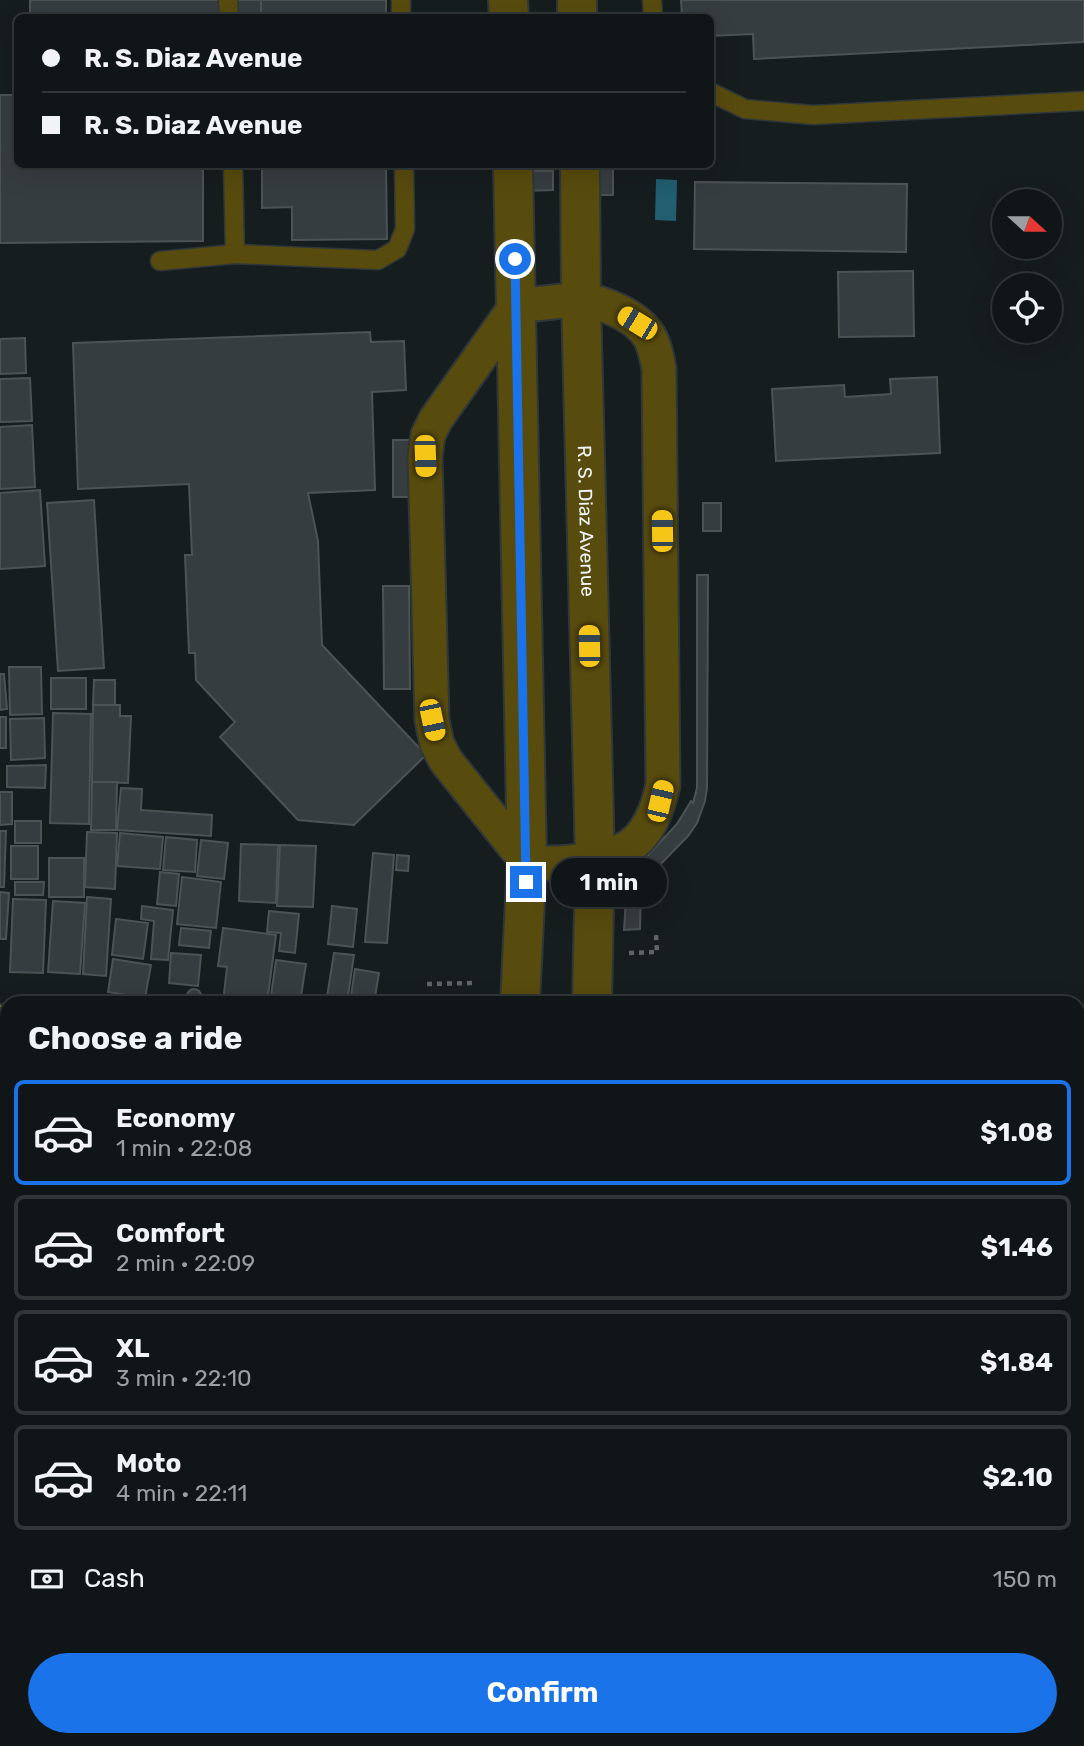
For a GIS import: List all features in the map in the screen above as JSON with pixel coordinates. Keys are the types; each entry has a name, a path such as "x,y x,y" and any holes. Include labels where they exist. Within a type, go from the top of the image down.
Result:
{"street":[{"path":"513,168 527,859 520,996"},
{"name":"R. S. Diaz Avenue","path":"580,168 595,860 592,996"},
{"path":"581,299 597,302 637,323 649,336 656,352 660,396 663,785 656,814 644,833 620,852 595,860 545,864 527,859 446,761 437,744 432,720 425,456 428,435 436,419 516,306 581,299"}],"lane":[{"path":"714,94 745,109 813,115 1084,101"},
{"path":"233,168 235,254"},
{"path":"160,261 235,254 378,260 397,249 405,229 404,168"}],"path":[{"path":"629,953 657,952 656,935"},
{"path":"427,984 475,983"}],"water":[{"path":"656,179 677,180 676,221 655,220"}],"building":[{"path":"30,0 261,0 261,14 30,14"},
{"path":"261,0 386,0 386,14 261,14"},
{"path":"681,0 1084,0 1084,42 754,59 753,34 714,36 714,14 682,14"},
{"path":"0,95 14,95 14,168 203,168 203,241 0,243"},
{"path":"262,168 386,168 387,239 292,240 292,207 262,208"},
{"path":"613,168 613,195 592,195 592,169"},
{"path":"523,171 553,171 553,190 523,191"},
{"path":"695,182 907,184 906,252 694,249"},
{"path":"913,271 914,336 839,337 838,272"},
{"path":"370,332 371,342 404,341 406,390 372,392 375,490 308,493 318,541 322,645 426,755 354,825 298,820 220,737 235,722 196,680 195,653 189,653 185,555 192,555 189,484 78,489 73,343"},
{"path":"25,338 26,373 0,374 0,339"},
{"path":"937,377 940,453 776,461 772,389 844,385 845,397 891,394 890,379"},
{"path":"30,378 32,421 0,422 0,379"},
{"path":"32,425 35,487 0,489 0,427"},
{"path":"393,440 416,440 416,497 393,497"},
{"path":"40,490 45,566 0,569 0,493"},
{"path":"94,500 104,668 58,671 47,503"},
{"path":"703,503 721,503 721,531 703,531"},
{"path":"697,575 708,575 705,801 697,823 688,836 641,887 640,929 624,930 627,883 634,870 677,824 691,801 693,803 697,788"},
{"path":"383,586 409,586 410,689 384,689"},
{"path":"9,667 41,667 42,714 10,715"},
{"path":"0,674 4,674 7,709 0,710"},
{"path":"51,678 86,678 86,709 51,709"},
{"path":"94,680 115,680 115,705 93,705"},
{"path":"93,705 120,705 120,716 131,716 128,783 92,782"},
{"path":"53,713 91,714 89,824 50,823"},
{"path":"0,717 6,717 6,748 0,748"},
{"path":"44,718 45,758 11,760 10,719"},
{"path":"46,765 45,788 7,787 7,766"},
{"path":"92,782 117,782 116,830 91,830"},
{"path":"121,788 142,789 141,810 212,815 211,836 117,830"},
{"path":"0,792 12,792 12,824 0,825"},
{"path":"15,821 41,821 41,843 15,843"},
{"path":"0,831 6,831 4,887 0,887"},
{"path":"87,832 117,833 115,889 85,887"},
{"path":"120,833 163,837 160,869 117,866"},
{"path":"166,837 197,840 195,872 163,870"},
{"path":"201,840 228,843 224,879 197,876"},
{"path":"241,844 278,845 276,903 239,901"},
{"path":"280,845 316,846 313,907 277,906"},
{"path":"11,846 38,846 38,879 11,879"},
{"path":"373,853 394,855 387,943 365,942"},
{"path":"397,855 409,856 408,871 396,870"},
{"path":"49,858 84,858 84,897 49,897"},
{"path":"160,872 179,874 176,906 157,904"},
{"path":"182,877 221,882 216,928 177,924"},
{"path":"15,882 44,882 43,895 15,895"},
{"path":"0,892 9,893 6,939 0,939"},
{"path":"87,897 111,899 106,976 83,974"},
{"path":"13,899 46,900 43,973 10,972"},
{"path":"53,901 85,903 80,974 48,972"},
{"path":"142,906 173,910 168,960 151,959 154,921 141,919"},
{"path":"332,906 357,909 353,947 328,944"},
{"path":"269,911 299,914 295,953 279,951 281,933 267,932"},
{"path":"116,919 148,923 143,959 112,955"},
{"path":"181,928 211,931 209,948 179,945"},
{"path":"223,928 276,935 268,996 224,996 227,967 218,966"},
{"path":"171,953 201,955 198,986 169,983"},
{"path":"334,953 354,955 348,996 327,996"},
{"path":"113,959 151,965 145,996 108,992"},
{"path":"276,960 306,964 301,996 271,996"},
{"path":"355,969 379,973 375,996 351,996"},
{"path":"191,989 197,989 201,996 187,996"}],"route":[{"path":"515,259 526,882"}]}
